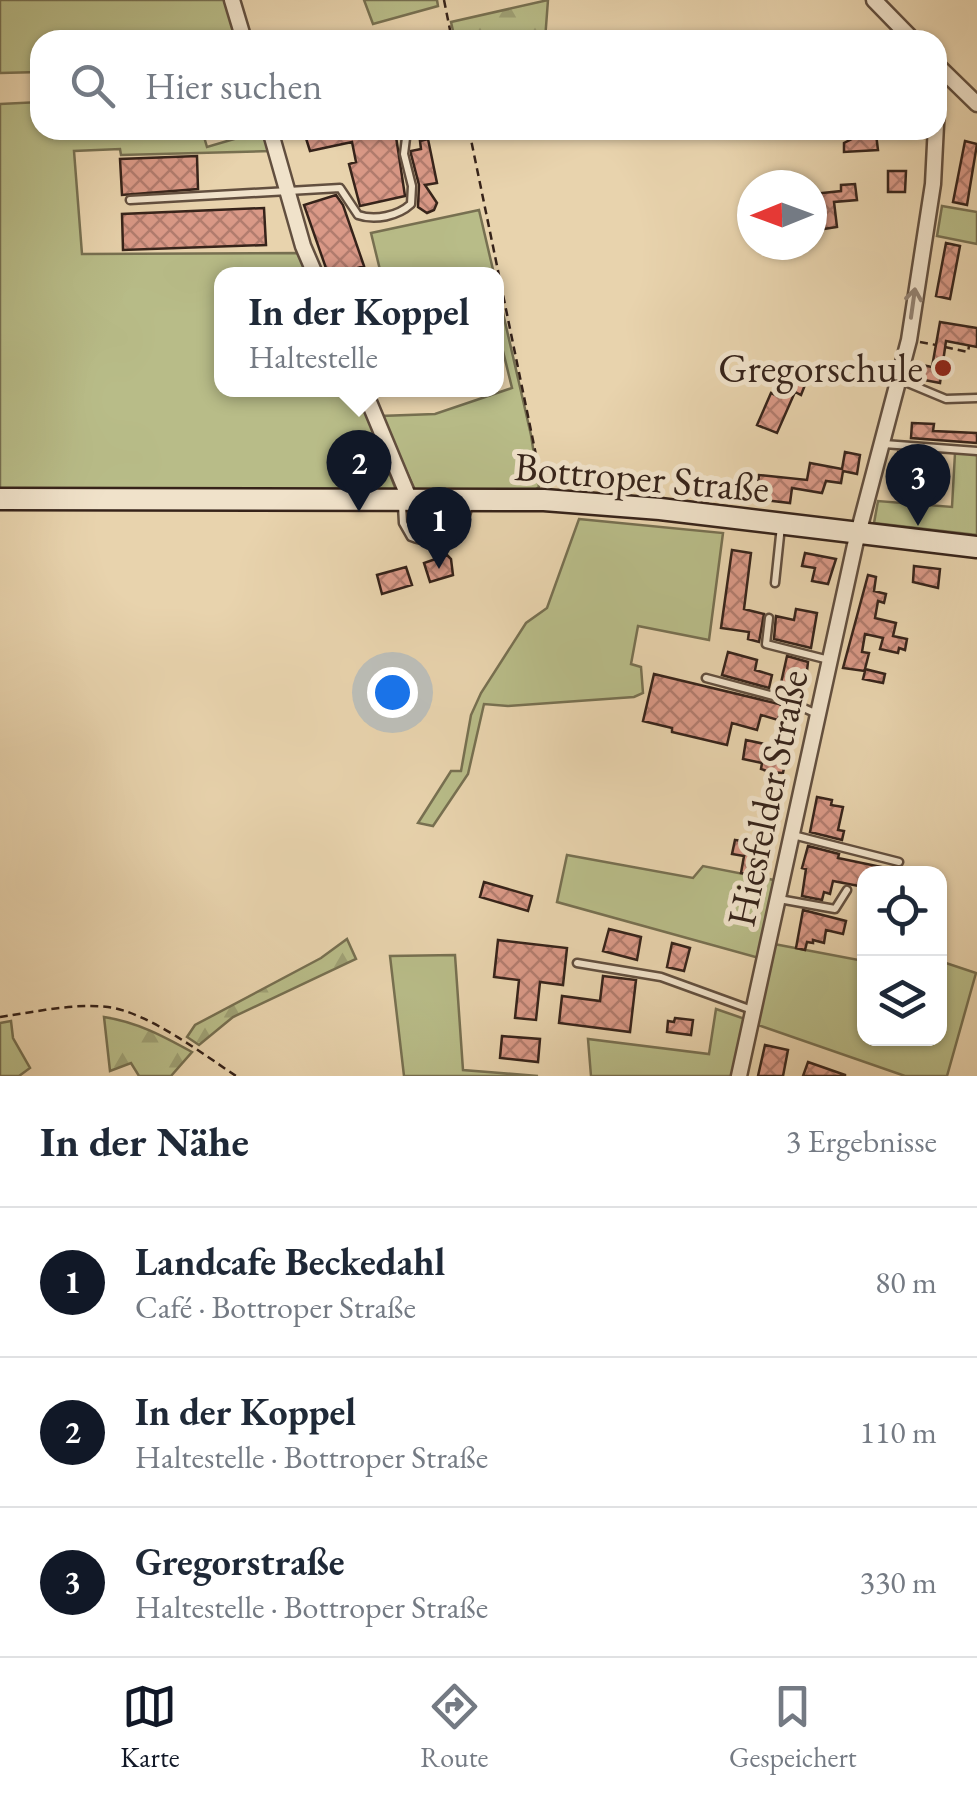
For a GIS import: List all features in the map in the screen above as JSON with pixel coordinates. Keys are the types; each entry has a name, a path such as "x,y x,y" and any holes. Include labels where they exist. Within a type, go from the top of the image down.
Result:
{"main road":[{"name":"Bottroper Straße","path":"0,498 544,500 660,509 977,547"}],"street":[{"path":"232,0 241,30"},
{"path":"874,0 903,30"},
{"path":"947,75 977,104"},
{"path":"274,140 313,267"},
{"name":"Hiesfelder Straße","path":"740,1076 830,660 908,340 933,184 935,140"},
{"path":"367,397 405,498"}],"lane":[{"path":"130,200 340,188 358,215 373,218 411,204 406,140"},
{"path":"897,379 946,399 977,398"},
{"path":"884,444 977,450"},
{"path":"405,498 405,530 410,537 431,541 456,532 464,523 468,499"},
{"path":"775,584 781,525"},
{"path":"769,618 765,640 769,646 830,660"},
{"path":"706,678 781,698 818,714"},
{"path":"792,835 899,862"},
{"path":"778,898 835,909 847,890"},
{"path":"577,962 661,977 753,1010"}],"path":[{"path":"444,0 450,30"},
{"path":"472,140 499,267"},
{"path":"504,292 544,500"},
{"path":"968,352 970,346"},
{"path":"946,347 977,353"},
{"path":"0,1017 74,1008 112,1008 134,1014 236,1076"}],"green space":[{"path":"0,0 228,0 236,30 30,30 30,72 0,73"},
{"path":"364,0 437,0 438,6 373,24"},
{"path":"548,0 546,30 453,30 451,22"},
{"path":"30,102 30,140 205,140 207,147 231,140 268,140 271,151 121,155 120,149 74,151 82,254 301,253 306,267 214,267 214,397 361,397 396,490 0,491 0,104"},
{"path":"942,206 977,212 977,244 937,236"},
{"path":"479,210 492,267 379,267 371,233"},
{"path":"504,317 539,487 415,490 381,416 435,414 485,397 504,397 504,391 512,388 504,355"},
{"path":"955,453 977,454 977,535 874,523 878,501 952,507"},
{"path":"579,519 723,533 709,640 638,626 631,664 641,667 643,693 634,697 508,706 484,704 468,774 433,826 418,823 451,771 461,771 471,715 481,693 526,623 547,608"},
{"path":"567,855 693,878 703,866 779,881 759,958 557,902"},
{"path":"347,939 356,959 233,1017 199,1045 187,1037 195,1025 321,958"},
{"path":"774,944 857,960 857,1046 947,1046 947,963 976,973 947,1076 905,1076 758,1025"},
{"path":"455,955 463,1070 538,1076 404,1076 390,956"},
{"path":"716,1009 745,1019 732,1076 591,1076 588,1039 709,1054"},
{"path":"104,1017 139,1026 192,1052 171,1076 139,1076 131,1063 110,1071"},
{"path":"11,1021 13,1038 30,1068 19,1076 0,1076 0,1023"}],"building":[{"path":"307,140 397,140 405,196 360,206 349,164 356,162 352,142 310,151"},
{"path":"428,140 437,183 425,185 437,203 427,213 418,207 419,185 411,151 421,149 420,141"},
{"path":"877,140 878,150 844,152 844,143"},
{"path":"965,141 977,144 967,205 953,202"},
{"path":"197,156 198,189 122,195 120,159"},
{"path":"888,171 906,171 905,192 888,192"},
{"path":"855,184 857,200 834,202 837,227 827,228 827,192 841,191 841,185"},
{"path":"336,195 364,266 326,267 304,205"},
{"path":"264,208 266,245 123,250 122,214"},
{"path":"946,243 960,246 950,299 936,296"},
{"path":"940,322 977,328 977,347 946,341 940,383 919,379 922,365 932,367"},
{"path":"788,372 807,380 801,395 795,392 777,433 757,425 771,393 778,396"},
{"path":"912,423 934,424 933,431 977,433 977,443 911,438"},
{"path":"845,452 860,455 857,474 843,471 841,483 826,481 822,493 792,488 790,503 756,499 759,475 807,480 810,463 842,469"},
{"path":"898,452 909,453 907,461 926,464 918,496 899,492 905,461 896,460"},
{"path":"732,550 751,553 744,609 764,614 759,642 748,639 749,632 721,628"},
{"path":"805,553 836,559 828,584 812,581 815,568 802,566"},
{"path":"447,555 453,575 430,582 424,563"},
{"path":"914,566 940,569 938,588 913,582"},
{"path":"406,567 412,585 382,594 377,575"},
{"path":"868,575 876,577 874,591 886,594 884,603 878,601 875,618 896,623 893,636 907,639 905,650 899,648 898,653 880,649 883,638 865,634 862,652 869,653 865,669 885,674 883,683 863,679 865,671 843,668"},
{"path":"796,609 817,613 811,648 774,639 776,616 794,620"},
{"path":"728,652 757,660 755,670 772,675 769,688 722,675"},
{"path":"787,656 808,662 805,688 781,683"},
{"path":"654,674 779,704 782,706 778,720 761,715 757,730 732,723 727,745 672,732 672,728 643,721"},
{"path":"746,740 788,749 783,773 761,769 762,763 743,759"},
{"path":"817,797 843,807 838,830 844,831 842,840 810,832"},
{"path":"735,840 773,845 771,858 756,856 753,875 741,873 744,856 732,854"},
{"path":"808,846 839,854 838,858 877,866 857,866 857,886 833,881 830,894 824,892 822,900 802,896 806,869 802,868"},
{"path":"484,882 532,896 528,911 480,897"},
{"path":"803,910 846,921 843,934 826,930 824,943 813,940 807,942 805,950 796,948"},
{"path":"609,929 641,937 637,960 603,951"},
{"path":"498,940 567,948 563,985 540,982 536,1020 515,1018 519,980 494,977"},
{"path":"672,943 690,948 684,971 667,967"},
{"path":"603,976 636,980 630,1032 559,1023 562,996 600,1001"},
{"path":"675,1018 693,1020 691,1035 667,1032 668,1021 674,1022"},
{"path":"502,1036 540,1039 538,1062 500,1058"},
{"path":"765,1045 788,1050 783,1076 758,1076"},
{"path":"808,1062 845,1075 845,1076 803,1076"}],"place":[{"name":"Gregorschule","path":"943,368"},
{"name":"In der Koppel","path":"359,512"},
{"name":"Gregorstraße","path":"918,526"},
{"name":"Landcafe Beckedahl","path":"439,569"}]}
